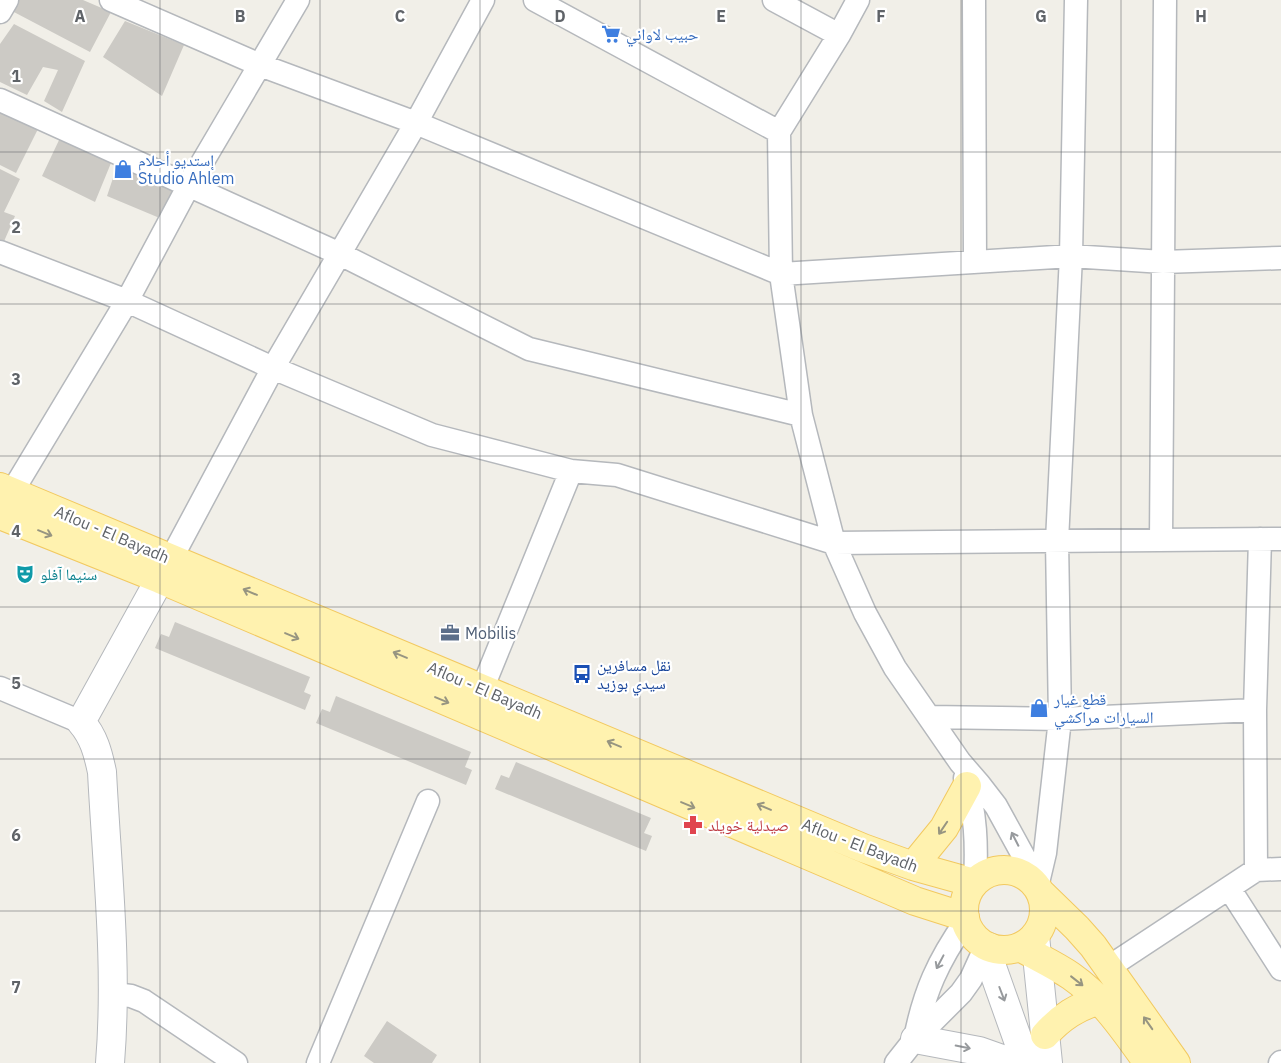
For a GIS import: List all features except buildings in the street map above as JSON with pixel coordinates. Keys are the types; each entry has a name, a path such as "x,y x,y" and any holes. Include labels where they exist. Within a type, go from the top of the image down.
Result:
{"main road":[{"name":"Aflou - El Bayadh","path":"3,507 165,569 477,701 649,788 915,901 965,919"},
{"name":"Aflou - El Bayadh","path":"477,701 658,762 863,848 913,866 975,883"},
{"path":"649,788 658,762"},
{"path":"913,866 944,828 964,774"},
{"path":"1148,1063 1123,1027 1100,1000 1031,947 999,950 987,947 977,940 970,931 965,919 964,905 967,893 975,883 984,875 1005,869 1021,874 1038,888 1093,946 1176,1063"},
{"path":"1031,947 1044,916 1044,905 1038,888"},
{"path":"1045,1035 1064,1016 1076,1009 1100,1000"}],"street":[{"path":"0,12 7,0"},
{"path":"110,0 260,65 416,123 781,274 1071,256 1163,262 1281,258"},
{"path":"3,507 126,301 189,185 298,0"},
{"path":"535,0 779,132"},
{"path":"774,0 839,35"},
{"path":"858,0 839,35 779,132 781,274 801,415 834,542 865,614 896,668 929,716 964,774 976,834 975,883"},
{"path":"974,0 975,262"},
{"path":"1038,888 1060,719 1057,541 1071,256 1076,0"},
{"path":"1161,540 1165,0"},
{"path":"81,722 273,368 416,123 476,2"},
{"path":"0,100 340,254 529,349 801,415"},
{"path":"0,252 126,301 273,368 432,435 571,471 617,475 834,542 1271,539 1256,710 1256,870"},
{"path":"477,701 571,471"},
{"path":"0,688 81,722 89,731 94,742 102,772 114,994 110,1063"},
{"path":"929,716 1060,719 1256,710"},
{"path":"964,774 979,784 996,806 1024,857 1038,888"},
{"path":"318,1063 428,801"},
{"path":"1109,967 1256,870 1281,869"},
{"path":"1229,888 1281,969"},
{"path":"915,1039 920,1014 938,965 965,919"},
{"path":"896,1063 915,1039 961,993 971,979 987,947"},
{"path":"987,947 992,967 1026,1063"},
{"path":"1031,947 1048,1063"},
{"path":"114,994 131,996 144,1001 236,1063"},
{"path":"915,1039 979,1051 1013,1063"}],"place":[{"name":"حبيب لاواني","path":"611,34"},
{"name":"إستديو أحلام Studio Ahlem","path":"123,169"},
{"name":"سنيما آفلو","path":"25,574"},
{"name":"Mobilis","path":"450,633"},
{"name":"نقل مسافرين سيدي بوزيد","path":"582,674"},
{"name":"قطع غيار السيارات مراكشي","path":"1039,708"},
{"name":"صيدلية خويلد","path":"693,825"}]}
